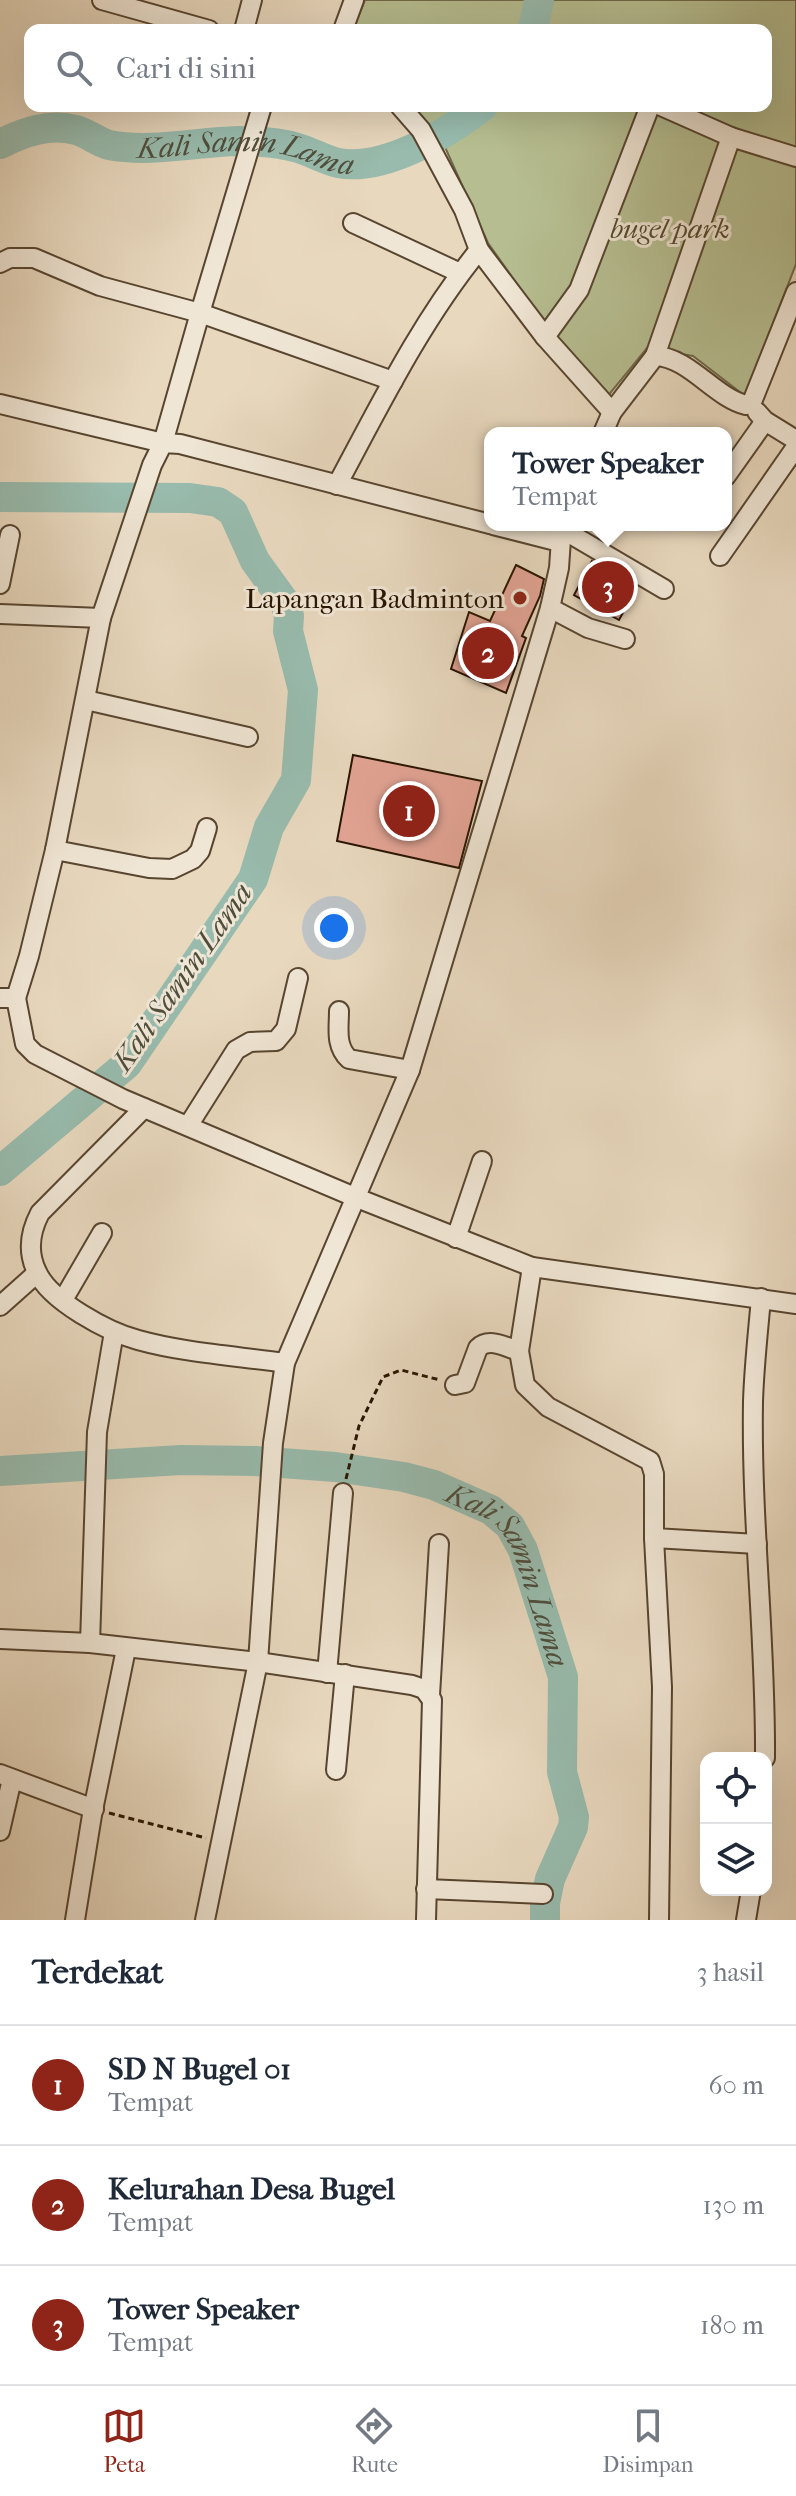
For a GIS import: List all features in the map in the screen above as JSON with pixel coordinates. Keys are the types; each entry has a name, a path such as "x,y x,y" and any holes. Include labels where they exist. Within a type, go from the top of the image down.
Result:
{"street":[{"path":"102,0 162,8 196,24"},
{"path":"246,24 252,0"},
{"path":"345,24 354,0"},
{"path":"260,112 163,443 152,465 101,618 55,850 29,956 8,998 22,1035 29,1049 144,1108 357,1198 532,1267 796,1304"},
{"path":"405,112 421,130 464,210 479,250 545,337 612,412"},
{"path":"545,337 579,290 648,112"},
{"path":"675,112 731,137 796,157"},
{"path":"606,427 612,412 655,356 731,137"},
{"path":"353,223 460,273"},
{"path":"337,485 393,381 460,273 479,250"},
{"path":"0,263 10,258 34,258 100,286 200,313 393,381"},
{"path":"749,404 760,388 795,299"},
{"path":"655,356 679,364 731,400 749,404 765,421 796,440"},
{"path":"0,404 163,443 180,444 484,523"},
{"path":"732,468 765,421"},
{"path":"720,556 796,447"},
{"path":"516,531 552,540 565,532"},
{"path":"565,532 664,589"},
{"path":"205,1920 258,1662 269,1485 285,1363 410,1070 550,608 565,532"},
{"path":"0,584 10,535"},
{"path":"550,608 588,628 625,639"},
{"path":"0,614 101,618"},
{"path":"86,700 248,737"},
{"path":"55,850 149,868 172,869 193,859 200,851 207,828"},
{"path":"188,1126 236,1050 250,1042 276,1041 286,1029 298,978"},
{"path":"339,1011 338,1039 349,1059 410,1070"},
{"path":"144,1108 40,1213 31,1239 37,1273 63,1300 114,1332 139,1341 285,1363"},
{"path":"456,1238 482,1161"},
{"path":"63,1300 102,1233"},
{"path":"532,1267 519,1351 525,1385 548,1407 650,1461 654,1474 654,1538 662,1687 659,1920"},
{"path":"0,1306 37,1273"},
{"path":"761,1298 753,1403 765,1671 765,1752"},
{"path":"90,1643 97,1432 114,1332"},
{"path":"455,1385 465,1383 482,1343 490,1342 519,1351"},
{"path":"336,1770 336,1674 343,1493"},
{"path":"654,1538 757,1544"},
{"path":"426,1920 430,1695 439,1544"},
{"path":"0,1639 90,1643 258,1662 412,1685 430,1695"},
{"path":"75,1920 126,1649"},
{"path":"0,1831 6,1776 94,1809"},
{"path":"426,1889 543,1894"},
{"path":"746,1920 750,1896"}],"path":[{"path":"343,1493 359,1426 383,1377 401,1370 455,1385"},
{"path":"94,1809 220,1841"}],"green space":[{"name":"bugel park","path":"365,0 796,0 796,264 745,396 693,356 647,348 607,397 544,322 488,243 445,147 419,112 772,112 772,24 355,24"}],"building":[{"path":"592,561 637,587 619,620 574,595"},
{"path":"516,565 544,579 522,636 526,638 506,693 451,669 469,612 490,621"},
{"path":"353,755 482,781 459,868 337,841"}],"waterway":[{"name":"Kali Samin Lama","path":"534,24 539,0"},
{"name":"Kali Samin Lama","path":"0,144 37,130 66,128 109,145 125,147 260,142 283,144 338,163 356,164 375,162 415,148 475,112"},
{"name":"Kali Samin Lama","path":"0,497 190,498 218,502 233,512 255,561 284,601 303,690 296,780 269,827 253,879 127,1064 0,1171"},
{"name":"Kali Samin Lama","path":"0,1471 181,1460 335,1467 404,1477 434,1485 491,1510 510,1526 523,1550 563,1677 562,1772 574,1817 573,1827 550,1879 545,1920"}],"place":[{"name":"Tower Speaker","path":"608,587"},
{"name":"Lapangan Badminton","path":"520,598"},
{"name":"Kelurahan Desa Bugel","path":"488,653"},
{"name":"SD N Bugel 01","path":"409,811"}]}
